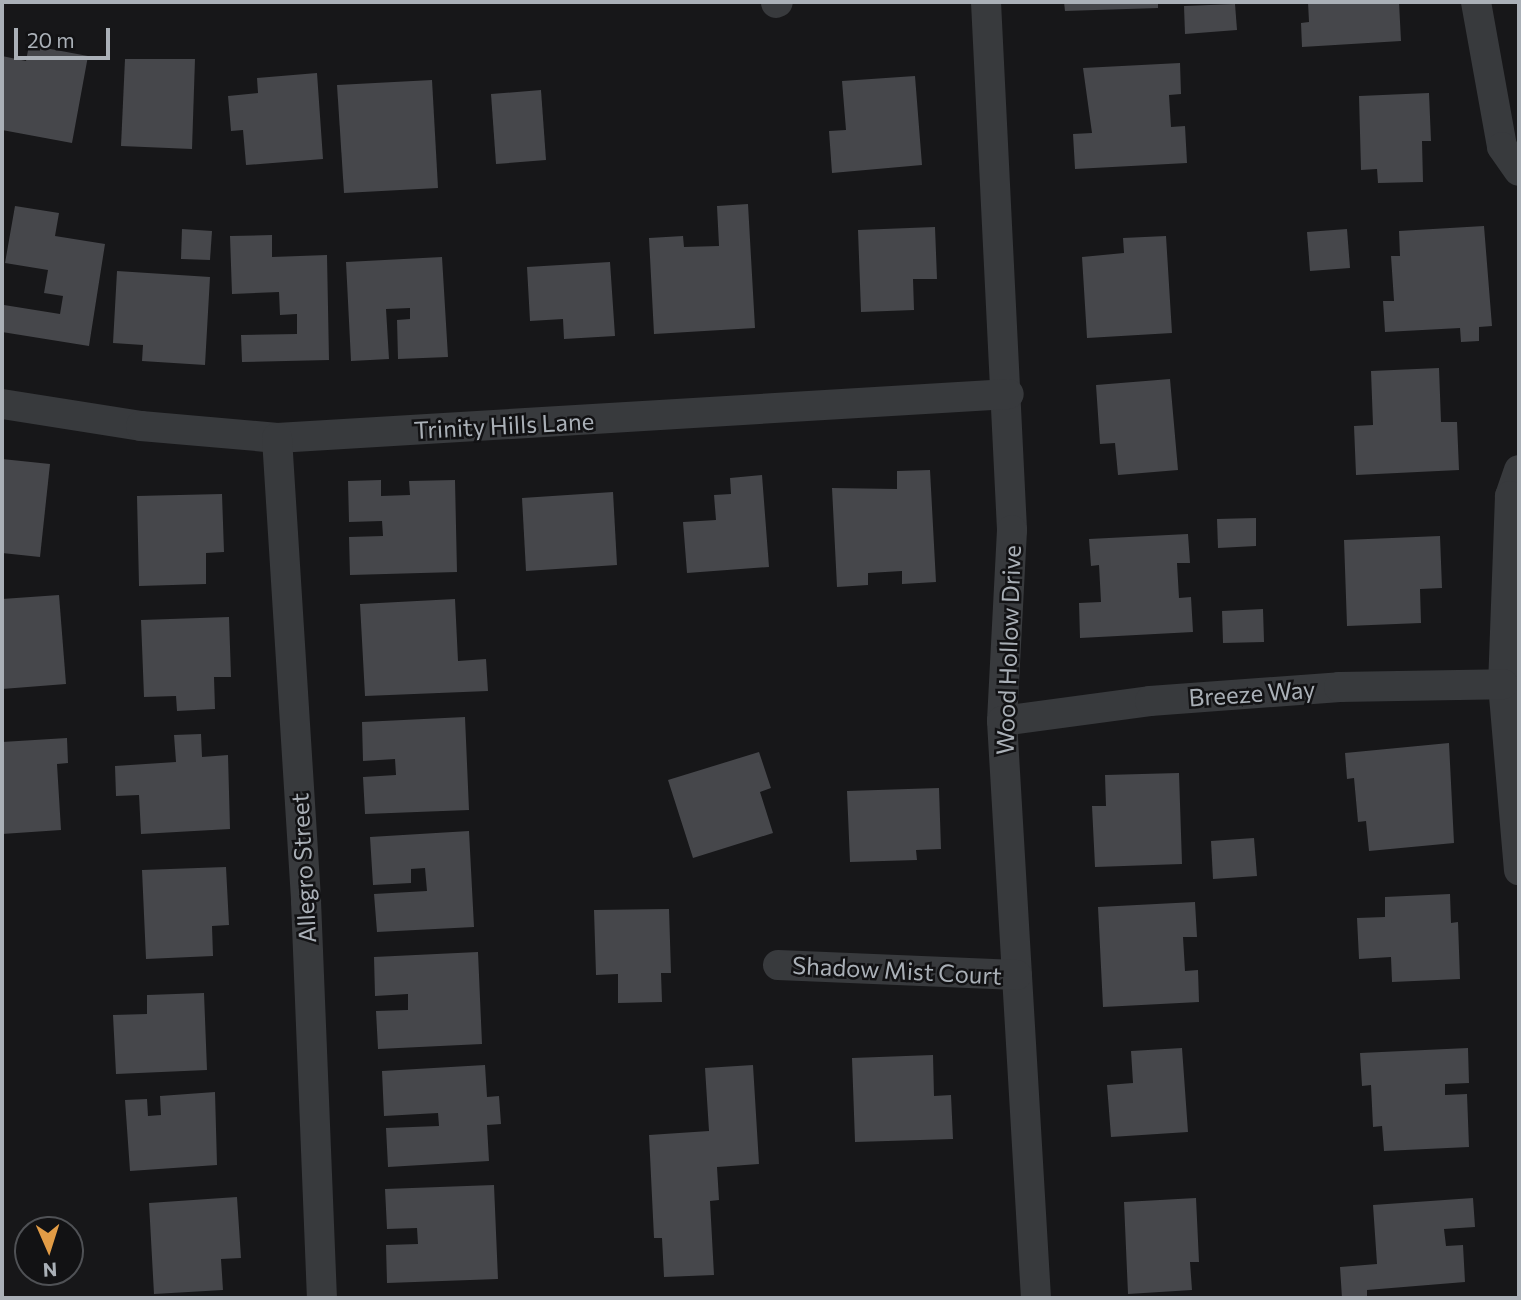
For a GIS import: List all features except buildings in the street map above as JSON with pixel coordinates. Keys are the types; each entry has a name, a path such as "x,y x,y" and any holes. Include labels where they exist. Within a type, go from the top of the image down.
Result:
{"street":[{"name":"Wood Hollow Drive","path":"986,2 1009,394 1012,530 1002,721 1036,1298"},
{"path":"1476,2 1502,147 1519,171"},
{"name":"Trinity Hills Lane","path":"2,404 141,426 277,438 1009,394"},
{"name":"Allegro Street","path":"277,438 306,901 322,1298"},
{"path":"1519,470 1510,496 1503,684 1519,870"},
{"name":"Breeze Way","path":"1002,721 1191,698 1339,687 1503,684"},
{"name":"Shadow Mist Court","path":"778,965 1017,975"}]}
